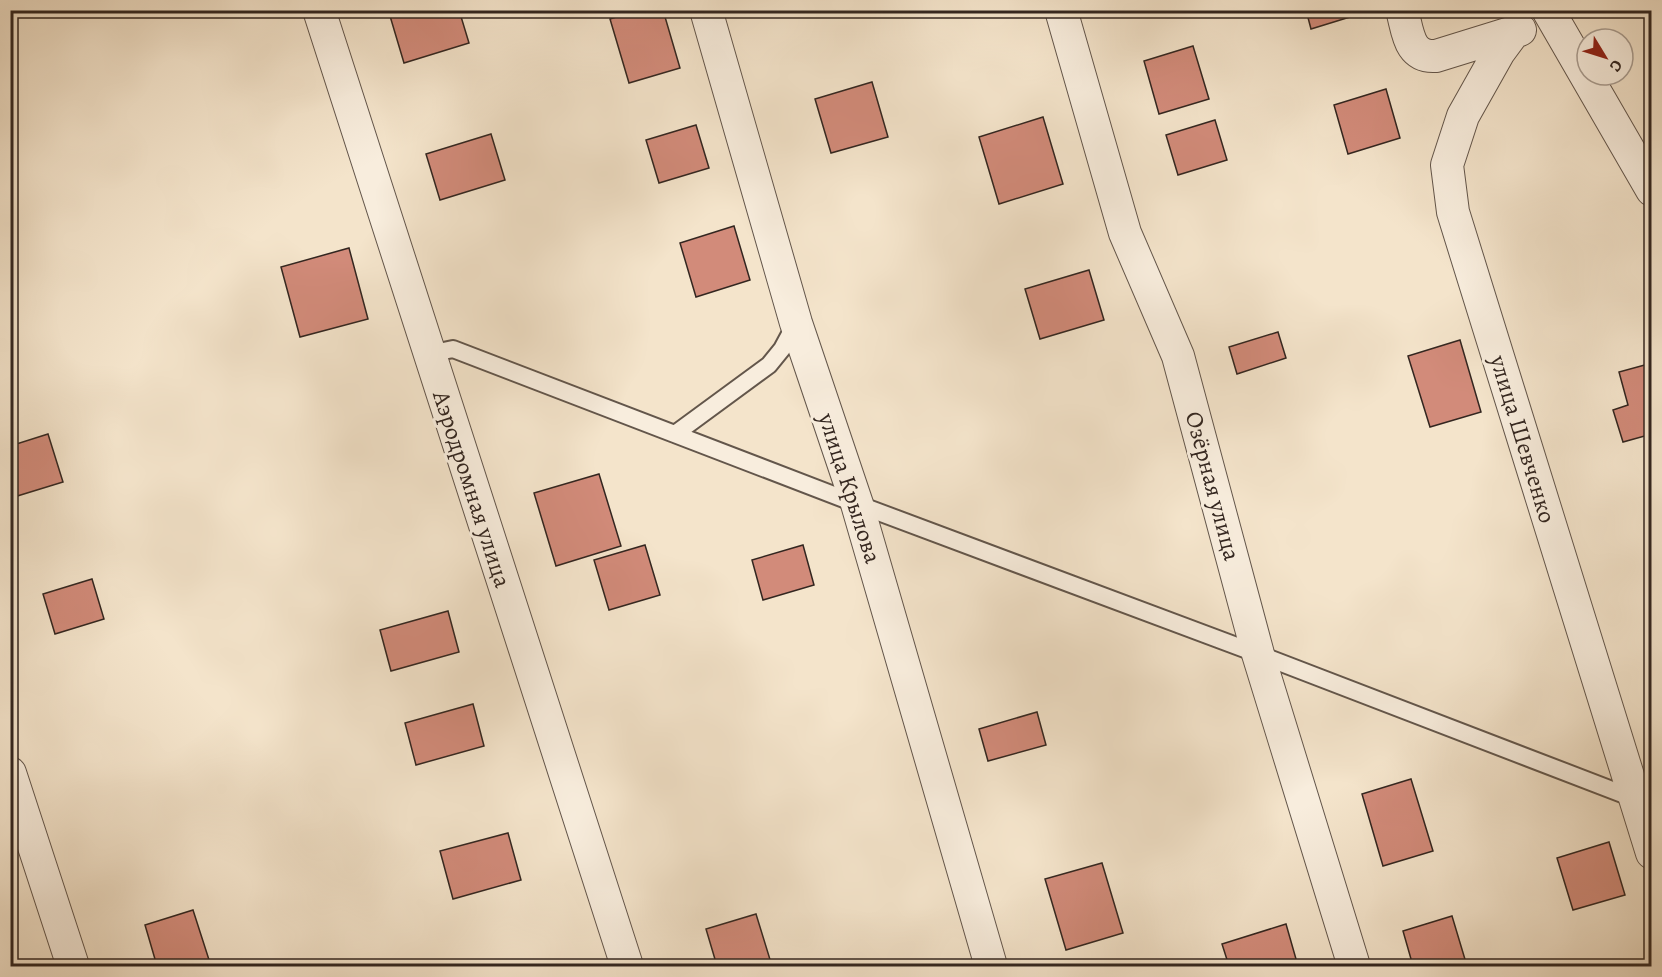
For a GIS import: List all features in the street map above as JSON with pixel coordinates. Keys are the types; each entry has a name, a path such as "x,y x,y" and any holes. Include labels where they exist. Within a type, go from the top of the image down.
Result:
{"street":[{"name":"Аэродромная улица","path":"319,10 627,966"},
{"name":"улица Крылова","path":"706,10 796,323 857,504 991,966"},
{"name":"Озёрная улица","path":"1061,10 1125,233 1178,356 1258,654 1354,966"},
{"path":"1402,10 1414,49 1428,57 1513,33 1557,12 1652,190"},
{"name":"улица Шевченко","path":"1513,33 1499,52 1463,116 1447,165 1453,212 1643,802 1652,853"},
{"path":"10,773 73,966"}],"lane":[{"path":"675,434 769,365 782,349 796,323"},
{"path":"429,354 453,349 1643,802"}],"building":[{"path":"409,10 459,10 469,43 404,63 390,16"},
{"path":"638,10 663,10 680,68 629,83 610,19"},
{"path":"1306,10 1362,10 1363,13 1311,29"},
{"path":"1193,46 1209,99 1159,114 1144,61"},
{"path":"872,82 888,137 831,153 815,99"},
{"path":"1386,89 1400,138 1348,154 1334,105"},
{"path":"1043,117 1063,184 999,204 979,137"},
{"path":"1215,120 1227,160 1178,175 1166,135"},
{"path":"696,125 709,168 659,183 646,140"},
{"path":"491,134 505,180 440,200 426,154"},
{"path":"734,226 750,280 696,297 680,243"},
{"path":"349,248 368,319 300,337 281,267"},
{"path":"1089,270 1104,320 1040,339 1025,289"},
{"path":"1278,332 1286,358 1237,374 1229,347"},
{"path":"1460,340 1481,412 1430,427 1408,356"},
{"path":"1652,363 1652,434 1623,442 1613,410 1628,405 1619,372"},
{"path":"48,434 63,482 14,497 10,486 10,446"},
{"path":"599,474 621,546 556,566 534,493"},
{"path":"645,545 660,595 609,610 594,560"},
{"path":"803,545 814,585 763,600 752,560"},
{"path":"92,579 104,619 55,634 43,594"},
{"path":"448,611 459,652 391,671 380,630"},
{"path":"473,704 484,746 416,765 405,723"},
{"path":"1037,712 1046,745 988,761 979,729"},
{"path":"1411,779 1433,851 1383,866 1362,794"},
{"path":"508,833 521,880 453,899 440,851"},
{"path":"1609,842 1625,895 1573,910 1557,858"},
{"path":"1102,863 1123,933 1066,950 1045,879"},
{"path":"193,910 211,966 157,966 145,925"},
{"path":"756,914 772,966 717,966 706,929"},
{"path":"1452,916 1467,966 1413,966 1403,931"},
{"path":"1286,924 1298,966 1229,966 1222,944"}]}
